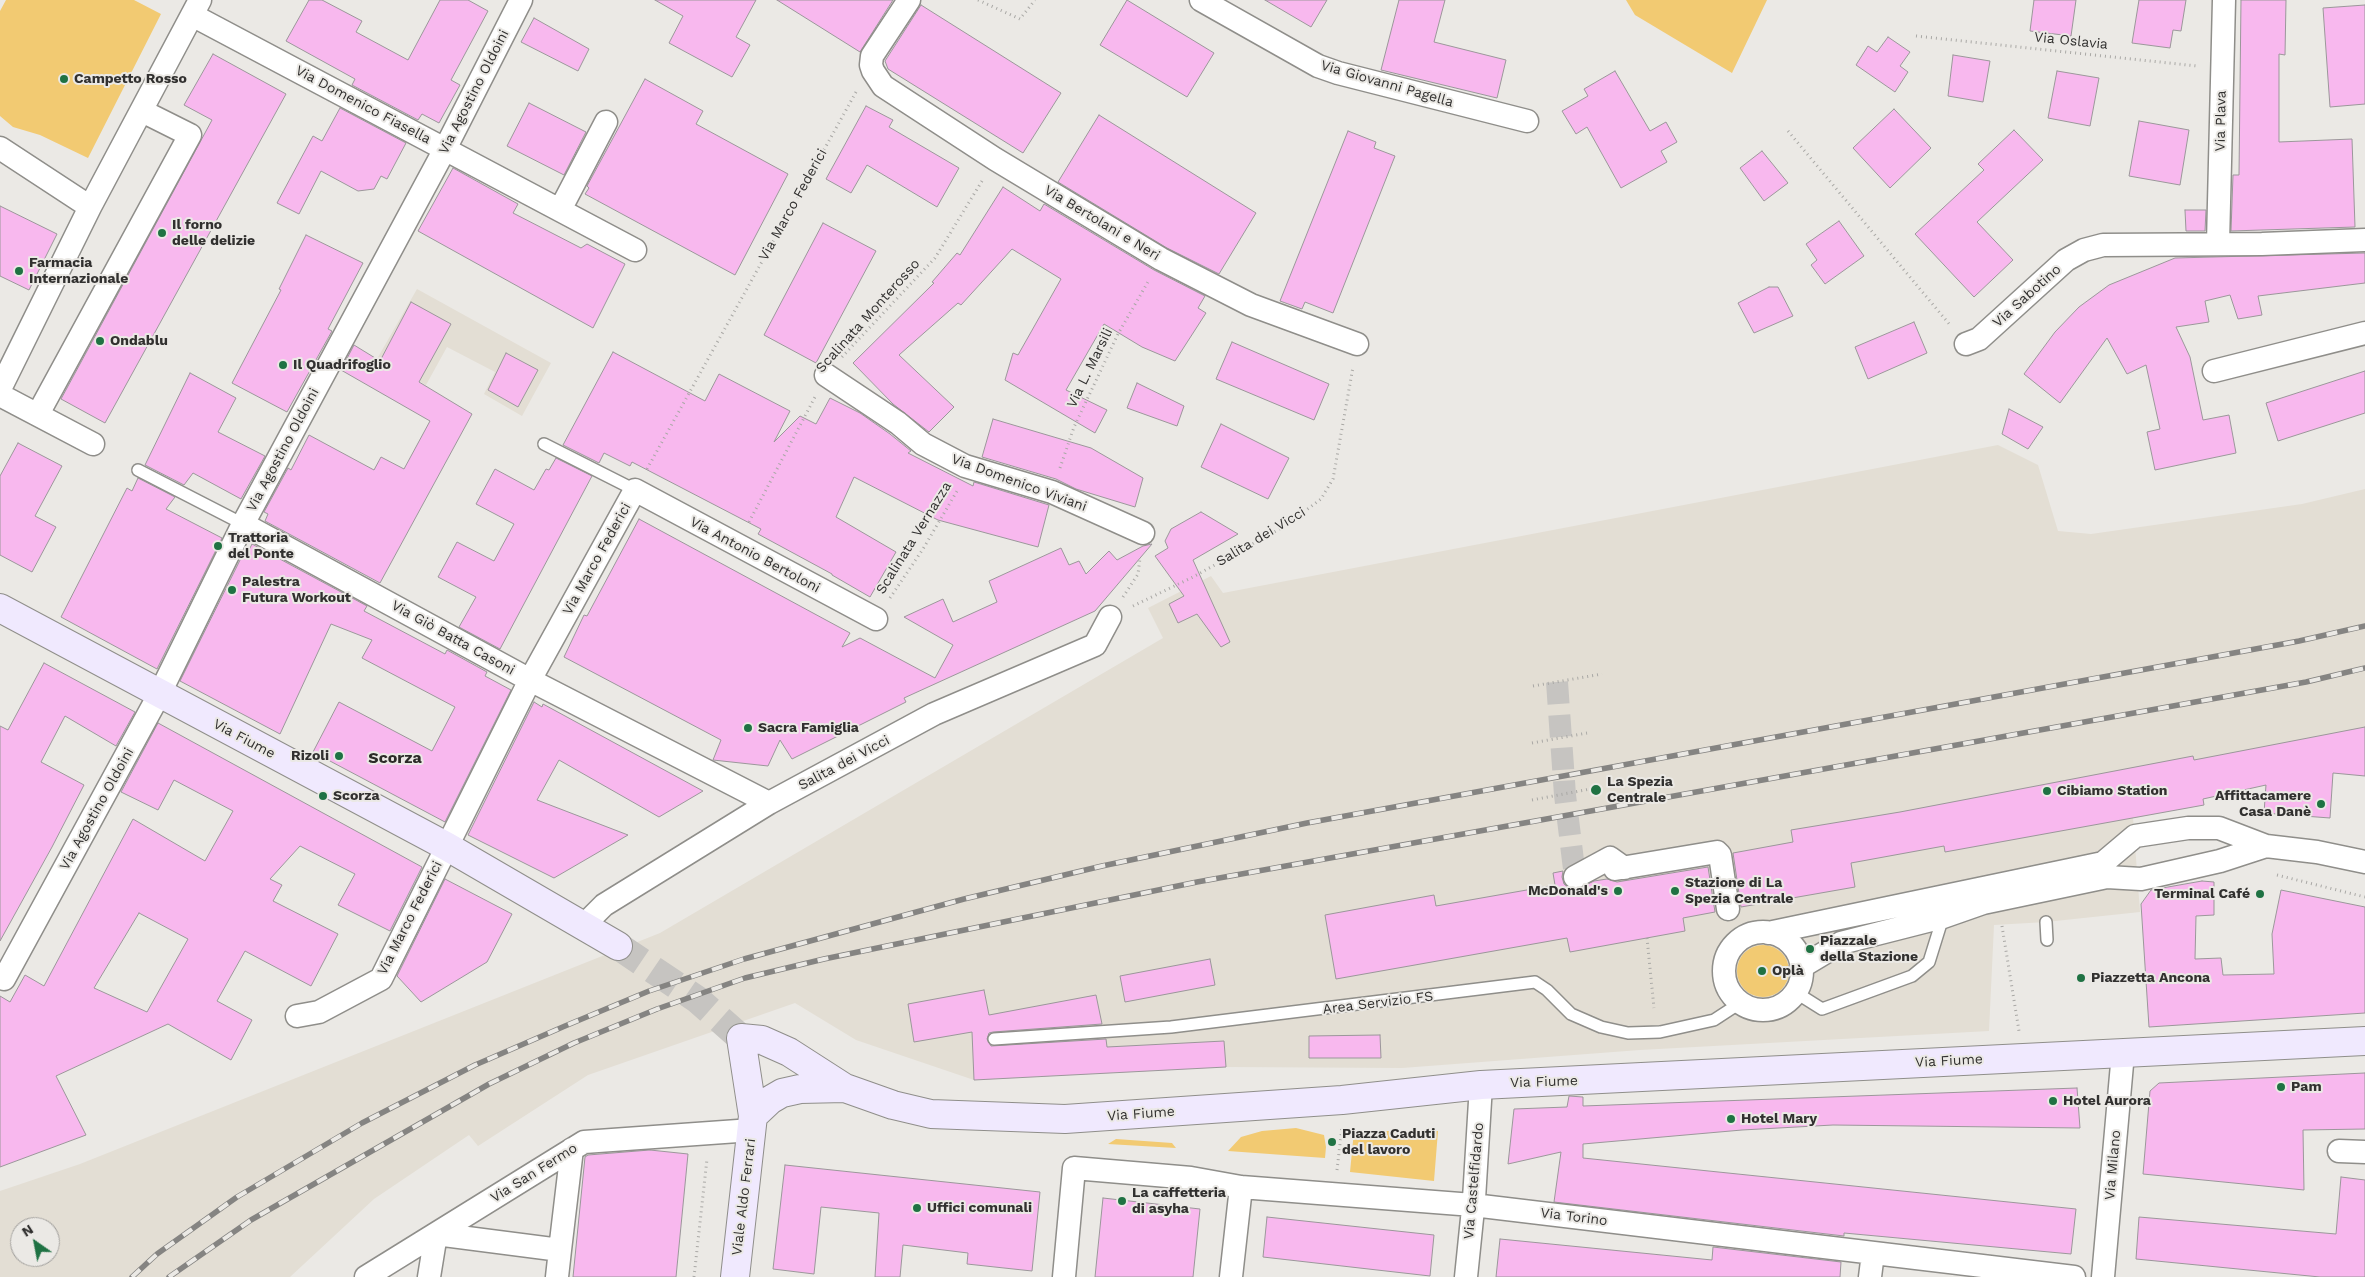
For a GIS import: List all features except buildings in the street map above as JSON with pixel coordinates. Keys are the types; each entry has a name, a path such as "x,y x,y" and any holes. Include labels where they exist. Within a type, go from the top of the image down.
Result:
{"street":[{"name":"Via Agostino Oldoini","path":"4,979 160,694 243,524 445,149 521,0"},
{"path":"870,65 872,56 909,0"},
{"name":"Via Giovanni Pagella","path":"1201,0 1318,66 1338,73 1527,121"},
{"name":"Via Plava","path":"2218,243 2224,0"},
{"name":"Via Domenico Fiasella","path":"196,7 445,149 635,250"},
{"path":"0,389 90,207 196,7"},
{"name":"Via Bertolani e Neri","path":"870,65 876,78 883,86 995,159 1161,259 1251,305 1357,344"},
{"path":"38,414 190,135 142,111"},
{"path":"560,210 606,122"},
{"path":"0,148 90,207"},
{"name":"Via Sabotino","path":"1966,344 1979,339 2066,260 2084,250 2103,245 2262,244 2365,240"},
{"path":"2214,371 2365,333"},
{"name":"Via Domenico Viviani","path":"826,374 898,423 924,444 969,467 1052,492 1143,532"},
{"path":"0,395 94,444"},
{"name":"Via Antonio Bertoloni","path":"635,490 876,619"},
{"name":"Via Marco Federici","path":"297,1016 319,1012 381,979 530,680 635,490"},
{"name":"Via Giò Batta Casoni","path":"243,524 530,680 769,803"},
{"name":"Via Fiume","path":"0,608 446,846 618,946"},
{"name":"Salita dei Vicci","path":"583,926 604,905 769,803 934,714 1095,645 1110,617"},
{"path":"1768,933 1780,937 1791,944 1798,955 1801,967 1800,980 1795,992 1787,1002 1776,1008 1751,1009 1740,1003 1731,994 1725,983 1726,957 1733,946 1743,938 1755,933 1768,933 2103,863 2135,836 2188,828 2219,828 2266,846 2316,852 2365,862"},
{"path":"1801,967 1841,943 1942,917 1983,903 2107,877 2141,879 2220,861 2266,846"},
{"path":"2120,849 2116,856 2115,864 2120,878"},
{"path":"1574,877 1610,858 1620,869 1717,852 1720,855 1728,909"},
{"name":"Via Fiume","path":"741,1038 762,1040 789,1052 845,1088 893,1105 931,1114 1064,1119 1342,1100 1481,1085 2365,1041"},
{"name":"Viale Aldo Ferrari","path":"735,1277 753,1123 741,1038"},
{"name":"Via Milano","path":"2103,1277 2123,1054"},
{"name":"Via Castelfidardo","path":"1466,1277 1481,1085"},
{"path":"753,1123 770,1100 782,1093 800,1089 845,1088"},
{"name":"Via San Fermo","path":"366,1277 584,1142 709,1133 753,1123"},
{"path":"557,1277 572,1149"},
{"path":"2339,1151 2365,1152"},
{"name":"Via Torino","path":"1064,1277 1074,1168 1191,1178 1241,1187 1473,1205 2074,1277"},
{"path":"1231,1277 1241,1187"},
{"path":"429,1277 436,1234 560,1250"},
{"path":"1870,1277 1873,1253"}],"lane":[{"path":"544,444 635,490"},
{"name":"Via Giò Batta Casoni","path":"138,470 243,524"},
{"path":"1795,992 1822,1009 1912,976 1928,962 1942,917"},
{"path":"2046,922 2047,940"},
{"name":"Area Servizio FS","path":"994,1040 1170,1027 1535,982 1547,990 1571,1014 1600,1027 1628,1033 1660,1032 1714,1020 1740,1003"}],"path":[{"path":"978,0 1020,19 1035,0"},
{"name":"Via Oslavia","path":"1916,36 2223,68"},
{"name":"Via Marco Federici","path":"635,490 870,65"},
{"path":"1788,131 1966,344"},
{"name":"Scalinata Monterosso","path":"736,545 826,374 935,258 995,159"},
{"name":"Via L. Marsili","path":"1052,492 1074,427 1118,334 1161,259"},
{"name":"Salita dei Vicci","path":"1110,617 1193,577 1285,526 1321,499 1333,479 1357,344"},
{"name":"Scalinata Vernazza","path":"876,619 923,549 969,467"},
{"path":"1110,617 1138,574 1143,532"},
{"path":"1532,686 1602,674"},
{"path":"1532,743 1587,733"},
{"path":"1532,800 1601,788"},
{"path":"2001,920 2018,1024"},
{"path":"1647,938 1654,1008"},
{"path":"1334,1193 1340,1152 1342,1100"},
{"path":"694,1277 709,1133"}],"shaded area":[{"name":"Campetto Rosso","path":"6,0 134,0 161,14 88,158 40,135 13,127 0,116 0,11"},
{"path":"1626,0 1767,0 1732,73 1635,15"},
{"path":"417,289 551,363 522,416 484,394 495,372 447,347 426,385 377,359"},
{"path":"1998,445 2038,465 2058,531 2091,534 2302,504 2365,489 2365,753 2333,773 2330,818 2264,813 2265,785 2203,799 2204,805 2133,818 2140,912 2046,922 1994,925 1989,1031 1640,1050 1402,1068 1226,1067 974,1080 856,1040 795,1003 588,1075 478,1146 469,1135 374,1199 290,1277 0,1277 0,1191 80,1164 660,933 1163,638 1148,608 1211,576 1223,593"},
{"path":"1763,945 1773,947 1781,953 1787,961 1789,971 1787,981 1781,989 1773,995 1763,997 1753,995 1745,989 1739,981 1737,971 1739,961 1745,953 1753,947"},
{"path":"1296,1128 1324,1135 1325,1158 1228,1151 1241,1137 1262,1131"},
{"path":"1354,1131 1438,1131 1434,1181 1350,1172"},
{"path":"1116,1139 1172,1143 1176,1148 1108,1144"}],"tunnel":[{"path":"1557,682 1565,795 1575,877"},
{"path":"618,946 698,1000 741,1038"}],"railway":[{"path":"132,1277 157,1254 237,1197 362,1123 475,1065 565,1026 649,991 744,959 964,899 1102,866 1307,823 2299,641 2365,626"},
{"path":"169,1277 251,1220 489,1084 574,1043 657,1009 745,978 824,959 1197,882 2306,682 2365,668"}],"place":[{"name":"Campetto Rosso","path":"64,79"},
{"name":"Il forno delle delizie","path":"162,233"},
{"name":"Farmacia Internazionale","path":"19,271"},
{"name":"Ondablu","path":"100,341"},
{"name":"Il Quadrifoglio","path":"283,365"},
{"name":"Trattoria del Ponte","path":"218,546"},
{"name":"Palestra Futura Workout","path":"232,590"},
{"name":"Sacra Famiglia","path":"748,728"},
{"name":"Rizoli","path":"339,756"},
{"name":"La Spezia Centrale","path":"1596,790"},
{"name":"Cibiamo Station","path":"2047,791"},
{"name":"Scorza","path":"323,796"},
{"name":"Affittacamere Casa Danè","path":"2321,804"},
{"name":"McDonald's","path":"1618,891"},
{"name":"Stazione di La Spezia Centrale","path":"1675,891"},
{"name":"Terminal Café","path":"2260,894"},
{"name":"Piazzale della Stazione","path":"1810,949"},
{"name":"Oplà","path":"1762,971"},
{"name":"Piazzetta Ancona","path":"2081,978"},
{"name":"Pam","path":"2281,1087"},
{"name":"Hotel Aurora","path":"2053,1101"},
{"name":"Hotel Mary","path":"1731,1119"},
{"name":"Piazza Caduti del lavoro","path":"1332,1142"},
{"name":"La caffetteria di asyha","path":"1122,1201"},
{"name":"Uffici comunali","path":"917,1208"}],"district":[{"name":"Scorza","path":"395,758"}]}
